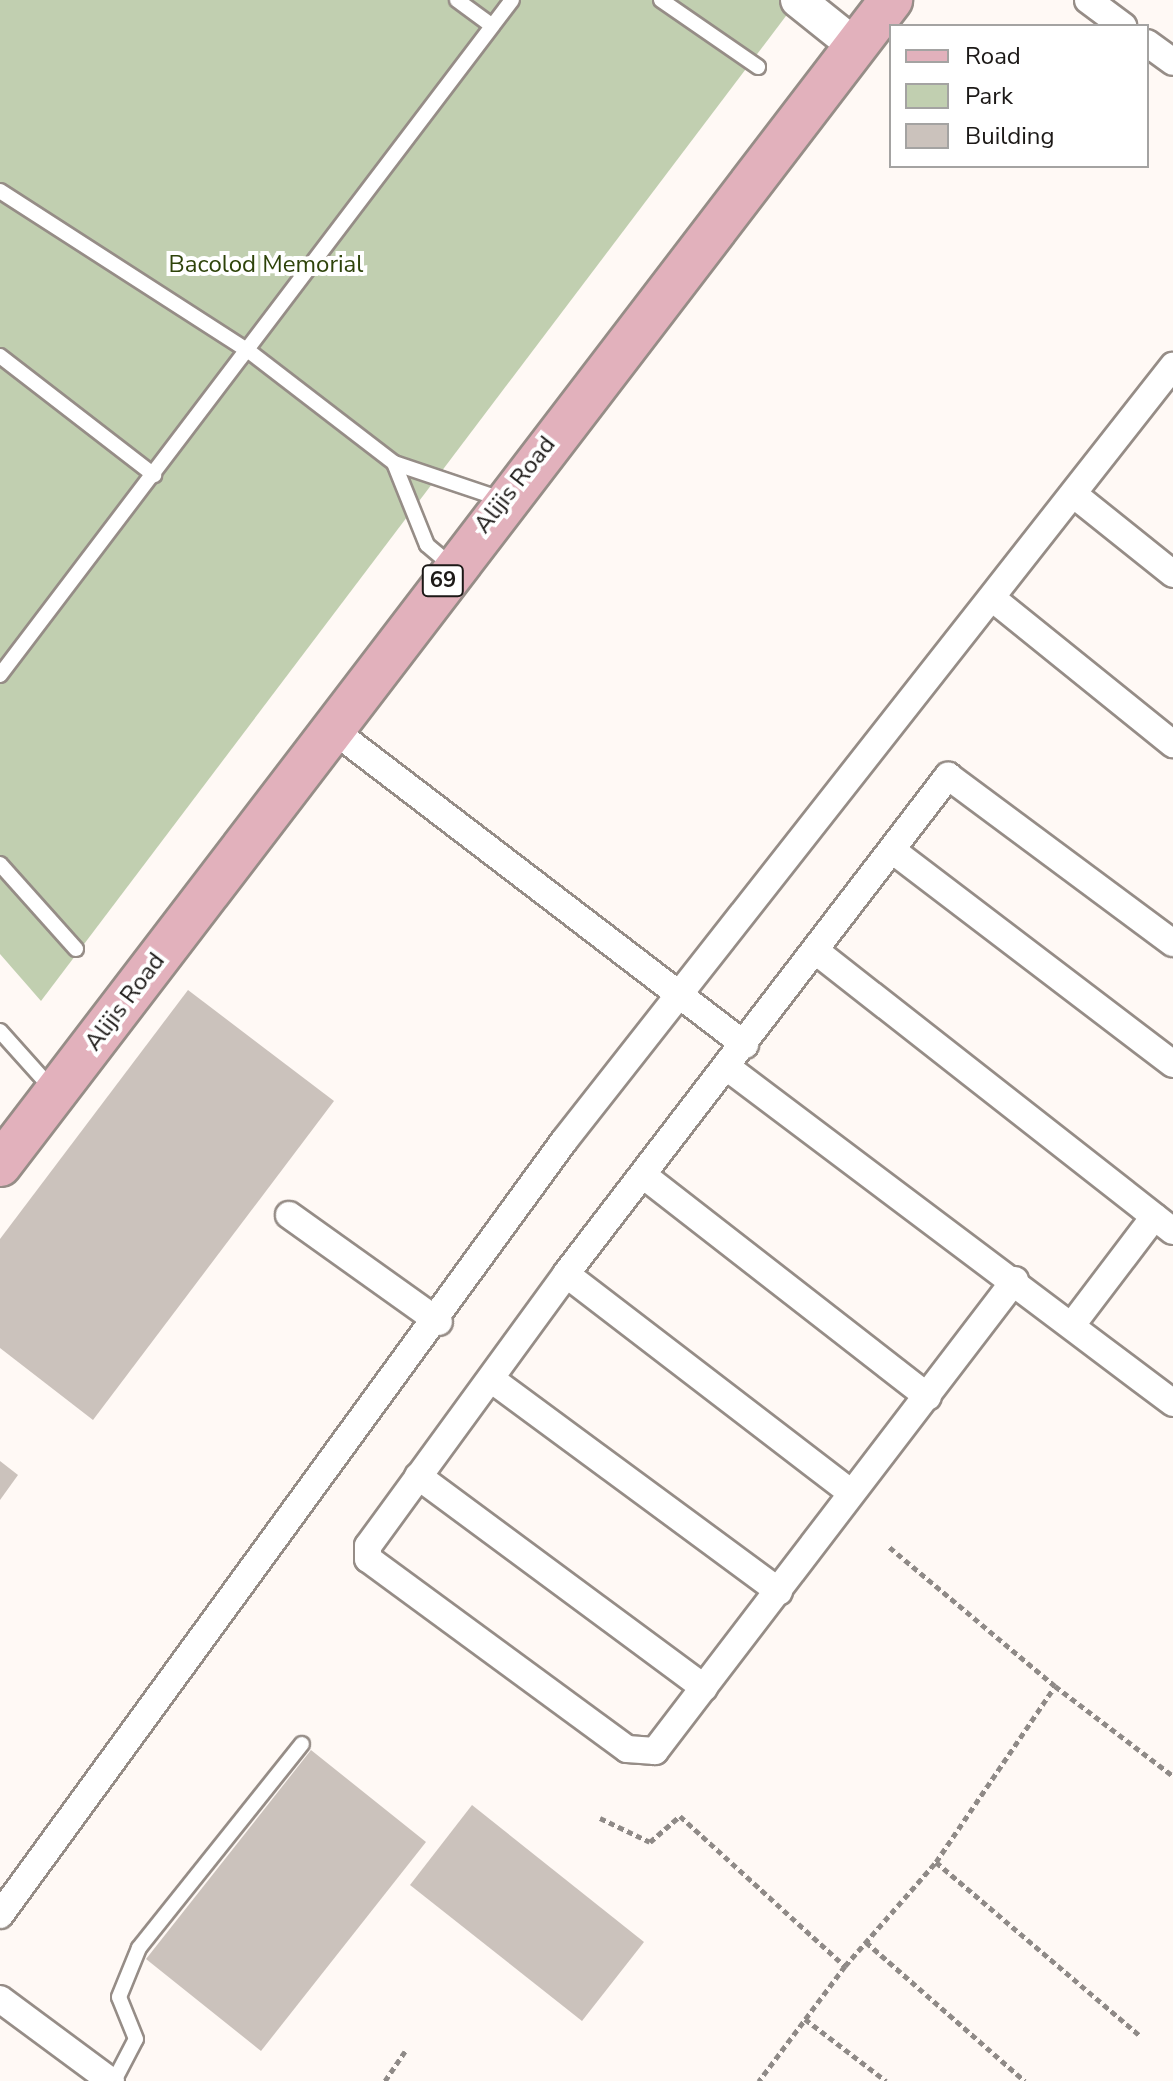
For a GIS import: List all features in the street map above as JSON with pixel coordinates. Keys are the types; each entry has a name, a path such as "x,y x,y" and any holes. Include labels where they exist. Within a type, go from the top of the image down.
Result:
{"main road":[{"name":"Alijis Road","path":"0,1165 504,500 853,44 891,0"}],"street":[{"path":"798,0 853,44"},
{"path":"1088,0 1120,24"},
{"path":"1149,44 1173,62"},
{"path":"0,1915 292,1511 439,1322 564,1141 992,598 1077,497 1173,366"},
{"path":"1077,497 1173,574"},
{"path":"992,598 1173,744"},
{"path":"332,729 745,1045"},
{"path":"1015,1280 655,1751 627,1749 378,1567 368,1546 566,1274 817,952 942,781 962,780 1173,943"},
{"path":"892,850 1173,1064"},
{"path":"817,952 1164,1224 1072,1325"},
{"path":"728,1068 1015,1280 1173,1403"},
{"path":"643,1175 928,1397"},
{"path":"289,1215 439,1322"},
{"path":"566,1274 851,1493"},
{"path":"491,1379 779,1591"},
{"path":"418,1476 704,1688"},
{"path":"0,1999 112,2081"}],"lane":[{"path":"457,0 491,25"},
{"path":"0,675 250,352 512,0"},
{"path":"661,0 758,67"},
{"path":"0,191 250,352 394,463 504,500"},
{"path":"0,356 154,475"},
{"path":"394,463 427,545 453,567"},
{"path":"0,864 76,949"},
{"path":"0,1031 56,1093"},
{"path":"112,2081 136,2039 119,1997 139,1948 302,1744"}],"path":[{"path":"888,1546 1055,1686 1173,1776"},
{"path":"759,2081 845,1966 936,1862 1055,1686"},
{"path":"600,1818 650,1842 680,1816 845,1966"},
{"path":"936,1862 1139,2035"},
{"path":"866,1942 1025,2081"},
{"path":"805,2019 886,2081"},
{"path":"385,2081 405,2051"}],"green space":[{"name":"Bacolod Memorial","path":"0,0 782,0 792,8 41,1001 0,954"}],"building":[{"path":"188,990 334,1101 93,1420 0,1348 0,1239"},
{"path":"0,1461 18,1475 0,1500"},
{"path":"311,1750 426,1842 261,2051 146,1959"},
{"path":"472,1805 644,1942 582,2021 410,1885"}]}
